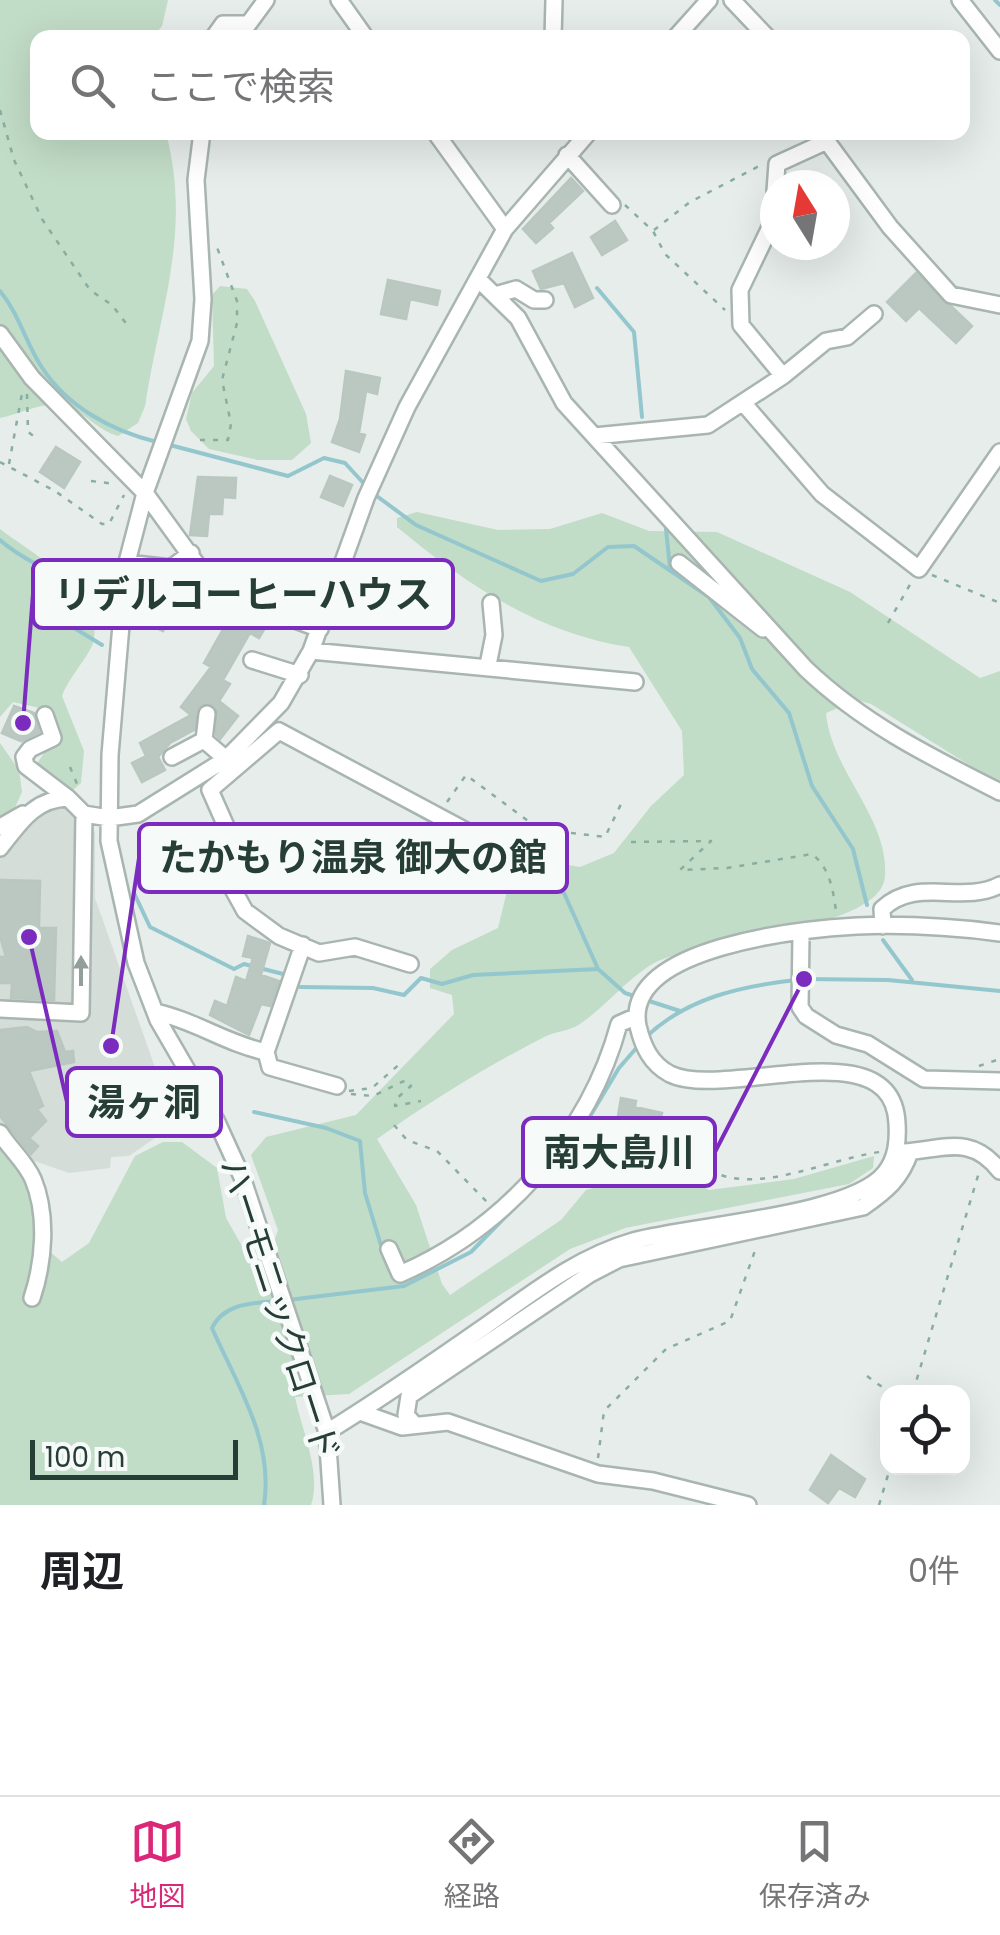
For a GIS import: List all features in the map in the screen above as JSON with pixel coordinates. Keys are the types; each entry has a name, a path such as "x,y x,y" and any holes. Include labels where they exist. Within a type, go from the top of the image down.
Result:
{"street":[{"path":"243,30 266,0"},
{"path":"339,0 360,30"},
{"path":"553,30 554,0"},
{"path":"682,30 709,0"},
{"path":"732,0 760,30"},
{"path":"960,0 1000,52"},
{"name":"ハーモニックロード","path":"201,140 196,180 200,341 145,493 126,563 109,818 127,925 154,1012 223,1134 327,1432 332,1505"},
{"path":"441,140 505,228"},
{"path":"410,964 355,947 319,953 280,936 245,910 218,864 230,842 210,790 252,746 300,675 366,498 408,407 505,228 579,140"},
{"path":"777,170 777,164 817,140"},
{"path":"824,140 918,262 951,295 1000,305"},
{"path":"567,156 612,204"},
{"path":"760,248 740,290 741,325 783,376"},
{"path":"478,279 518,318 564,403 841,702 898,741 1000,792"},
{"path":"495,295 516,290 534,300 545,300"},
{"path":"594,436 708,426 744,405 826,342 847,337 874,314"},
{"path":"0,334 32,378 145,493 206,577 226,595 320,629"},
{"path":"744,405 822,494 919,569 1000,452"},
{"path":"126,563 172,568 191,553"},
{"path":"680,564 754,625 774,634"},
{"path":"488,666 494,635 491,603"},
{"path":"311,651 488,666 518,674 636,682"},
{"path":"252,660 300,675"},
{"path":"616,679 617,660"},
{"path":"204,740 208,714"},
{"path":"0,1009 82,1014 84,814 74,796 26,766 30,749 53,738 45,715"},
{"path":"84,814 109,818 138,814 226,758 279,731 487,842 514,846"},
{"path":"204,740 226,758"},
{"path":"172,757 204,740"},
{"path":"0,827 48,798 74,796"},
{"path":"0,848 34,806"},
{"path":"884,926 882,909 900,896 940,890 976,892 1000,885"},
{"path":"389,1249 400,1274 450,1253 501,1211 568,1132 610,1057 618,1024 639,1011 662,972 684,958 839,928 884,926 1000,933"},
{"path":"801,935 800,993 806,1016 836,1035 900,1061 924,1079 1000,1081"},
{"path":"303,945 266,1052 270,1067 342,1089"},
{"path":"414,1424 406,1415 410,1396 590,1274 643,1252 864,1208 888,1190 904,1171 896,1112 888,1095 854,1074 817,1070 704,1083 669,1073 655,1065 645,1048 639,1011"},
{"path":"154,1012 182,1017 245,1047 266,1052"},
{"path":"0,1133 32,1178 40,1205 39,1277 32,1298"},
{"path":"327,1432 584,1260 658,1235 839,1199 869,1187 904,1151 966,1146 987,1154 1000,1170"},
{"path":"360,1412 402,1426 448,1422 598,1474 653,1481 748,1505"}],"path":[{"path":"0,110 14,160 42,219 90,290 128,326"},
{"path":"653,230 690,202 771,160 777,164"},
{"path":"612,204 622,203 653,230 664,254 741,325"},
{"path":"199,239 215,242 237,301 237,322 222,380 232,424 228,440 200,440"},
{"path":"32,378 26,399 28,432 39,440"},
{"path":"9,465 21,390 32,378"},
{"path":"0,462 102,524 109,524 131,480"},
{"path":"91,482 100,486 131,480"},
{"path":"888,622 919,569 1000,603"},
{"path":"70,768 74,796"},
{"path":"436,815 466,775 539,829 605,837 624,798"},
{"path":"630,842 711,841 680,870 812,854 822,861 832,885 839,928"},
{"path":"342,1089 372,1088 402,1062"},
{"path":"342,1089 373,1096 406,1080 411,1086 396,1099 396,1106 421,1101"},
{"path":"394,1125 407,1140 437,1151 501,1211"},
{"path":"678,1130 686,1151 715,1174 742,1182 794,1174 839,1159 904,1151"},
{"path":"914,1385 987,1154"},
{"path":"598,1474 604,1411 666,1349 730,1321 759,1230"},
{"path":"867,1376 880,1386"},
{"path":"879,1505 888,1475"}],"shaded area":[{"path":"58,803 68,806 95,832 95,898 175,1124 129,1156 111,1157 110,1168 69,1173 26,1158 0,1124 0,857 39,811"}],"green space":[{"path":"0,0 168,0 159,30 30,30 30,140 167,140 176,204 175,237 145,406 138,423 118,436 62,405 44,405 0,418"},
{"path":"220,286 247,289 306,414 311,443 292,460 258,460 209,449 191,431 186,419 192,393 214,366 212,295"},
{"path":"417,512 498,530 550,529 602,513 649,531 717,532 850,592 980,678 1000,671 1000,784 871,704 857,700 826,713 838,755 869,814 884,855 885,876 878,893 861,906 807,925 702,947 658,961 575,1027 546,1036 502,1059 377,1139 416,1205 442,1284 450,1295 561,1220 586,1190 664,1167 709,1190 794,1179 874,1156 873,1168 849,1184 625,1228 570,1249 349,1394 295,1397 312,1465 311,1505 0,1505 0,1140 35,1174 49,1251 62,1262 89,1243 135,1156 163,1142 182,1142 217,1168 226,1218 246,1253 273,1244 278,1230 251,1155 266,1137 356,1115 454,1014 452,995 430,988 430,969 452,950 498,928 511,875 539,860 580,867 614,853 651,806 684,775 682,731 629,647 534,618 477,586 397,527 397,518"},
{"path":"0,529 78,591 94,624 91,648 62,696 84,751 81,783 73,790 61,788 36,765 47,749 40,708 13,702 0,717"},
{"path":"0,743 19,770 22,792 0,841"}],"building":[{"path":"571,178 583,191 549,223 553,228 536,243 523,229"},
{"path":"615,221 627,240 602,255 591,237"},
{"path":"572,253 593,298 575,307 564,283 541,289 533,271"},
{"path":"916,273 972,326 956,343 919,308 906,321 887,302"},
{"path":"388,280 440,291 437,305 410,299 406,319 381,314"},
{"path":"346,371 380,378 377,394 366,391 359,433 365,435 359,452 332,442 340,419"},
{"path":"56,447 80,462 64,488 40,472"},
{"path":"330,476 352,485 343,506 321,497"},
{"path":"198,477 236,478 235,498 223,497 222,514 209,514 207,536 190,535"},
{"path":"180,575 201,588 200,597 184,589 163,631 142,621 160,584 166,587 170,579"},
{"path":"234,610 265,628 259,638 250,633 223,680 230,684 219,701 238,716 220,739 216,735 217,709 202,704 194,730 170,743 158,757 165,770 142,782 132,763 146,756 140,743 191,715 181,707 211,667 204,663"},
{"path":"14,706 34,713 39,732 21,741 2,733"},
{"path":"0,880 40,881 39,928 56,928 54,1000 11,998 12,983 0,983 0,957 6,957 0,936"},
{"path":"248,936 270,943 261,975 279,981 270,1006 261,1004 249,1035 210,1015 215,1001 227,1006 236,977 246,981 253,958 243,956"},
{"path":"27,1027 37,1032 57,1031 65,1052 73,1051 74,1062 29,1071 43,1106 37,1109 46,1121 29,1138 38,1146 31,1154 0,1116 0,1030"},
{"path":"621,1098 636,1101 635,1107 662,1113 656,1141 615,1134"},
{"path":"831,1455 865,1479 855,1497 839,1488 828,1503 810,1490"}],"waterway":[{"path":"995,0 1000,5"},
{"path":"597,288 634,332 642,417"},
{"path":"0,291 41,366 64,394 107,424 157,442"},
{"path":"166,444 288,476 324,458 345,463 367,487"},
{"path":"374,494 416,525 541,581 573,574 608,547 634,546 709,597 740,638 752,669 789,713 812,786 853,849 867,905"},
{"path":"666,529 670,568"},
{"path":"0,540 60,582 73,608 76,629 102,645"},
{"path":"310,756 564,893 598,969 625,993 637,997"},
{"path":"134,893 150,927 234,969 244,964 283,974"},
{"path":"883,940 912,980"},
{"path":"300,987 373,988 404,995 421,978 442,984 473,975 598,969"},
{"path":"805,979 888,980 1000,991"},
{"path":"645,1038 678,1013 715,996 796,980"},
{"path":"646,1000 680,1011"},
{"path":"288,1300 404,1286 471,1252 568,1153 619,1068 639,1045"},
{"path":"254,1112 326,1128 360,1141 365,1193 383,1252"},
{"path":"264,1505 266,1481 259,1435 212,1328 232,1309 278,1301"}],"place":[{"name":"リデルコーヒーハウス","path":"23,723"},
{"name":"湯ヶ洞","path":"29,937"},
{"name":"南大島川","path":"804,979"},
{"name":"たかもり温泉 御大の館","path":"111,1046"}]}
